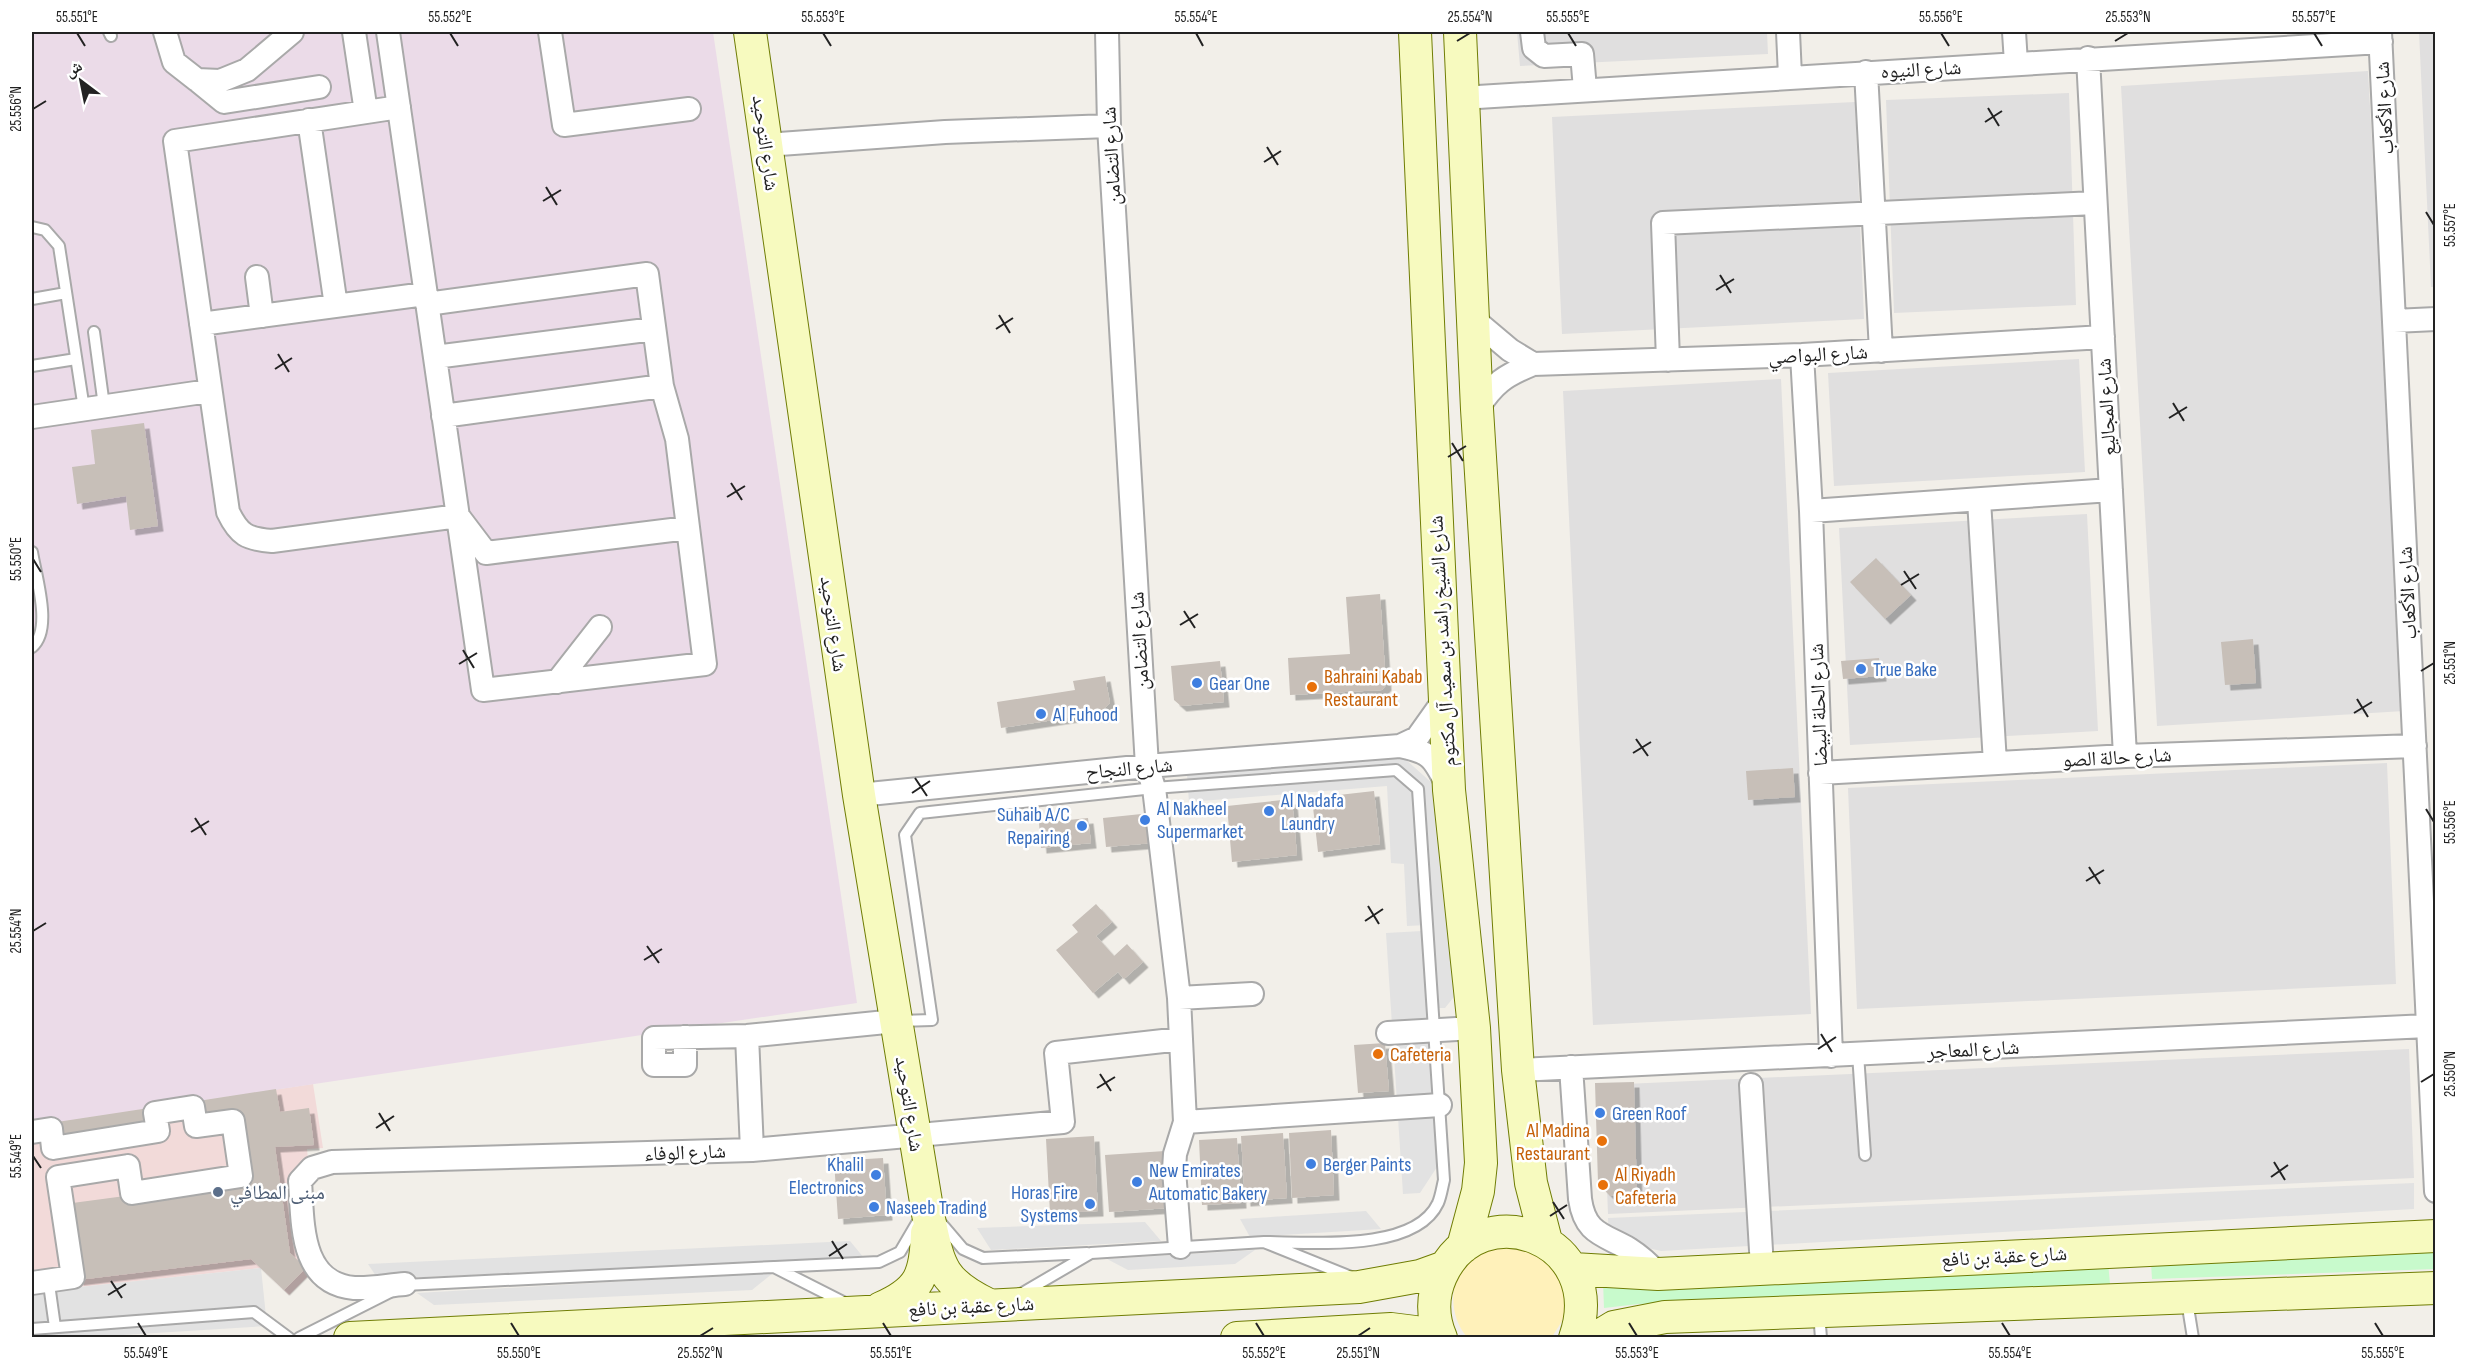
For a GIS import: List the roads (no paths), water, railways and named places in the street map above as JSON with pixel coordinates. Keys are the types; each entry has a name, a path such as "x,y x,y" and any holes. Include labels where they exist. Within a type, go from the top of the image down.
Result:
{"street":[{"path":"165,32 174,63 224,102 319,87"},
{"path":"197,80 220,81 247,70 292,32"},
{"path":"354,32 366,112"},
{"path":"201,324 336,306 426,299 647,274 662,386 677,440 705,664 483,690 426,299 388,32"},
{"path":"550,32 564,125 689,108"},
{"name":"شارع التوحيد","path":"750,32 859,795 927,1207 937,1255 946,1277 963,1293 996,1304"},
{"name":"شارع التضامن","path":"1107,32 1109,126 1147,766 1154,788 1179,998 1185,1122 1175,1154 1174,1170 1180,1247"},
{"name":"شارع الشيخ راشد بن سعيد آل مكتوم","path":"1415,32 1449,789 1474,1028 1481,1163 1478,1191 1454,1257 1437,1285 1433,1305 1441,1338"},
{"path":"1421,32 1429,93 1437,216 1445,226 1457,225 1467,214"},
{"path":"1460,32 1477,409 1518,1070 1531,1183 1546,1242 1561,1254 1573,1269 1580,1286 1583,1304 1575,1338"},
{"path":"1532,32 1534,48 1544,56 1582,54 1585,89"},
{"path":"1788,32 1790,76"},
{"path":"2014,32 2016,63"},
{"name":"شارع النيوه","path":"1462,98 2088,58 2229,41 2380,37"},
{"name":"شارع الأكعاب","path":"2380,37 2436,1191"},
{"name":"شارع المجاليع","path":"2088,58 2125,756"},
{"path":"1866,72 1881,351"},
{"path":"399,107 175,141 209,391 228,512 235,528 252,540 272,541 458,516"},
{"path":"309,120 336,306"},
{"path":"766,145 945,132 1109,126"},
{"path":"1668,360 1663,223 2095,203"},
{"path":"257,277 262,316"},
{"path":"1472,318 1510,350 1533,364"},
{"path":"2394,321 2436,319"},
{"path":"435,357 654,329"},
{"name":"شارع البواصي","path":"1477,409 1492,387 1507,375 1533,364 1802,355 2103,337"},
{"name":"شارع الحلة البيضا","path":"1802,355 1811,511 1831,1056"},
{"path":"443,416 662,386"},
{"path":"32,417 209,391"},
{"path":"1811,511 2111,490"},
{"path":"1979,500 1995,763"},
{"path":"458,516 486,553 688,528"},
{"path":"557,682 600,627"},
{"path":"1400,746 1417,738 1444,700"},
{"name":"شارع النجاح","path":"859,795 1147,766 1400,746 1425,751 1437,764 1449,789"},
{"name":"شارع حالة الصو","path":"1820,773 2125,756 2415,746"},
{"path":"1179,998 1252,994"},
{"path":"685,1037 747,1036 896,1021"},
{"name":"شارع المعاجر","path":"1518,1070 2427,1026"},
{"path":"1388,1032 1474,1028"},
{"path":"747,1036 752,1150"},
{"name":"شارع الوفاء","path":"405,1284 353,1288 324,1278 312,1260 303,1235 300,1181 312,1168 332,1162 752,1150 1063,1122 1056,1053 1181,1039"},
{"path":"1571,1067 1580,1199 1584,1216 1600,1236 1630,1250 1658,1274"},
{"path":"1751,1086 1762,1267"},
{"path":"1185,1122 1440,1106"},
{"path":"32,1132 51,1129 53,1148 158,1131 154,1113 193,1107 196,1126 233,1121 241,1176 132,1194 128,1166 58,1177 73,1277 40,1278"},
{"name":"شارع التوحيد","path":"867,1311 903,1298 920,1282 927,1252 927,1207"},
{"name":"شارع عقبة بن نافع","path":"350,1338 1371,1285 1420,1276 1454,1257 1482,1236 1504,1232 1525,1234 1546,1242"},
{"name":"شارع عقبة بن نافع","path":"1573,1269 1658,1274 1762,1267 2436,1236"},
{"path":"1596,1338 1614,1328 1665,1322 1820,1324 2186,1295 2436,1288"},
{"path":"1237,1338 1391,1329 1415,1332 1429,1338"}],"lane":[{"path":"32,227 51,234 59,246 76,359 94,408"},
{"path":"32,298 66,293"},
{"path":"94,332 94,408"},
{"path":"32,366 76,359"},
{"path":"32,552 43,621 42,635 32,647"},
{"path":"299,1338 405,1284 879,1262 900,1252 927,1207 963,1249 982,1258 1264,1242 1355,1242 1392,1236 1419,1224 1437,1204 1444,1180 1436,1030 1418,789 1396,770 1154,788 920,813 905,835 932,1020 896,1021"},
{"path":"1858,1054 1865,1155"},
{"path":"32,1140 43,1139 46,1157 145,1142 167,1138 165,1120 186,1116 189,1136 226,1131 232,1169 140,1184 136,1156 48,1170 63,1270 40,1278 55,1328"},
{"path":"1264,1242 1371,1285"},
{"path":"996,1304 1091,1253"},
{"path":"774,1267 867,1311"},
{"path":"2186,1295 2193,1338"},
{"path":"32,1329 254,1312 289,1338"}],"place":[{"name":"True Bake","path":"1861,669"},
{"name":"Gear One","path":"1197,683"},
{"name":"Bahraini Kabab Restaurant","path":"1312,687"},
{"name":"Al Fuhood","path":"1041,714"},
{"name":"Al Nadafa Laundry","path":"1269,811"},
{"name":"Al Nakheel Supermarket","path":"1145,820"},
{"name":"Suhaib A/C Repairing","path":"1082,826"},
{"name":"Cafeteria","path":"1378,1054"},
{"name":"Green Roof","path":"1600,1113"},
{"name":"Al Madina Restaurant","path":"1602,1141"},
{"name":"Berger Paints","path":"1311,1164"},
{"name":"Khalil Electronics","path":"876,1175"},
{"name":"New Emirates Automatic Bakery","path":"1137,1182"},
{"name":"Al Riyadh Cafeteria","path":"1603,1185"},
{"name":"مبنى المطافي","path":"218,1192"},
{"name":"Horas Fire Systems","path":"1090,1204"},
{"name":"Naseeb Trading","path":"874,1207"}]}
